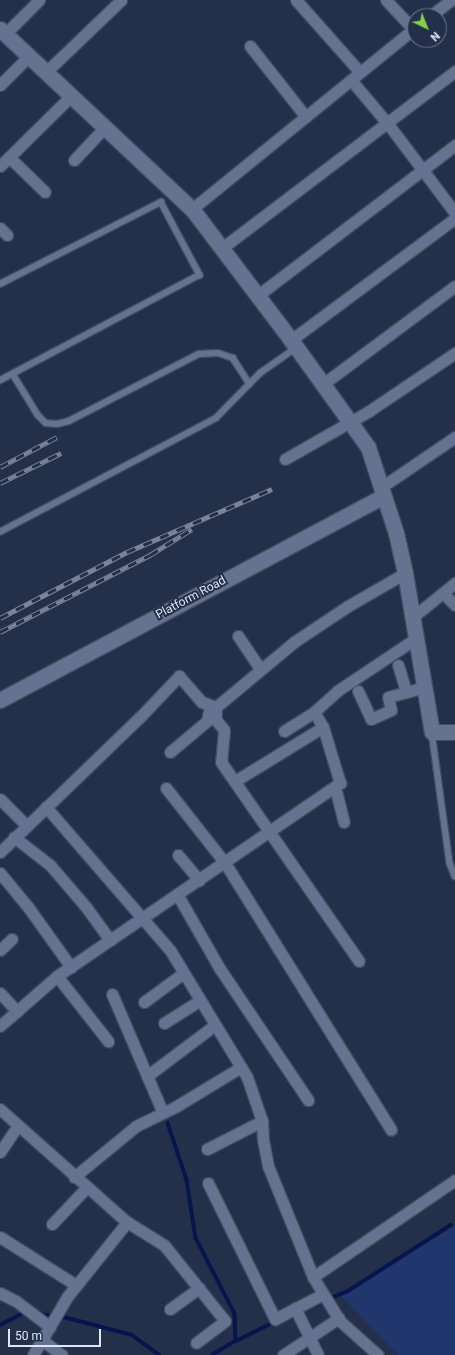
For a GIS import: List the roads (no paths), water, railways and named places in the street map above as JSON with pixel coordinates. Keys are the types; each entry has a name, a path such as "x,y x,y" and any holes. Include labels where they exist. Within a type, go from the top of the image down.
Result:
{"street":[{"path":"39,0 3,32 192,210 294,344 368,447 381,492 396,533 405,573 418,637 432,732 455,732"},
{"path":"46,72 121,0"},
{"path":"296,0 360,72"},
{"path":"386,0 407,21"},
{"path":"440,8 451,0"},
{"path":"192,210 407,34"},
{"path":"250,46 306,116"},
{"path":"0,85 29,56"},
{"path":"222,248 388,124 455,71"},
{"path":"351,80 388,124 455,213"},
{"path":"0,166 71,96"},
{"path":"74,160 105,127"},
{"path":"257,296 424,171 455,145"},
{"path":"9,157 45,192"},
{"path":"294,344 455,218"},
{"path":"323,384 455,286"},
{"path":"286,459 350,422 455,353"},
{"path":"381,492 455,437"},
{"name":"Platform Road","path":"0,700 381,492"},
{"path":"170,752 207,721 213,706 260,669 348,606 405,573"},
{"path":"414,616 455,583"},
{"path":"443,593 455,605"},
{"path":"238,636 260,669"},
{"path":"284,731 314,712 337,691 418,637"},
{"path":"398,665 406,692"},
{"path":"0,852 140,717 179,676 202,702 213,706"},
{"path":"358,691 371,719 391,710 388,697 425,687"},
{"path":"213,706 216,720 224,730 221,762 270,830 358,961"},
{"path":"0,1026 57,976 142,917 225,863 270,830 340,783 323,727 314,712"},
{"path":"235,781 323,727"},
{"path":"334,787 344,822"},
{"path":"166,788 225,863 391,1130"},
{"path":"0,799 27,826"},
{"path":"46,807 170,950 182,974 241,1067 256,1099 262,1121 268,1166 313,1277 339,1318 378,1355"},
{"path":"14,837 50,865 86,907 110,940"},
{"path":"178,855 199,880"},
{"path":"0,873 28,907 71,967"},
{"path":"177,894 220,968 308,1100"},
{"path":"0,950 12,939"},
{"path":"144,1002 182,974"},
{"path":"57,976 108,1041"},
{"path":"0,993 17,1011"},
{"path":"112,994 163,1113"},
{"path":"164,1023 199,1001"},
{"path":"147,1076 215,1025"},
{"path":"74,1177 136,1126 163,1113 241,1067"},
{"path":"0,1109 74,1177 127,1222 164,1245 225,1321 196,1342"},
{"path":"207,1149 262,1121"},
{"path":"0,1152 18,1125"},
{"path":"313,1277 455,1180"},
{"path":"208,1182 275,1319 323,1294"},
{"path":"52,1224 87,1187"},
{"path":"33,1355 67,1297 127,1222"},
{"path":"0,1237 76,1285"},
{"path":"170,1309 199,1288"},
{"path":"0,1293 16,1301 50,1325"},
{"path":"295,1308 318,1355"},
{"path":"282,1355 339,1318"},
{"path":"42,1340 62,1355"}],"lane":[{"path":"0,284 160,202 200,274 0,381"},
{"path":"0,532 216,418 250,384 294,344"},
{"path":"13,374 38,415 46,423 56,424 69,421 200,354 218,354 233,358 250,384"},
{"path":"432,732 450,862 455,876"}],"waterway":[{"path":"168,1123 187,1180 196,1238 235,1314 236,1341 213,1355"},
{"path":"309,1307 348,1291 451,1225"},
{"path":"0,1325 26,1312"},
{"path":"38,1314 64,1317 132,1335 160,1355"},
{"path":"236,1341 276,1321"}],"railway":[{"path":"0,467 57,437"},
{"path":"0,483 61,453"},
{"path":"0,618 127,552 272,489"},
{"path":"0,632 150,555 192,529"}]}
